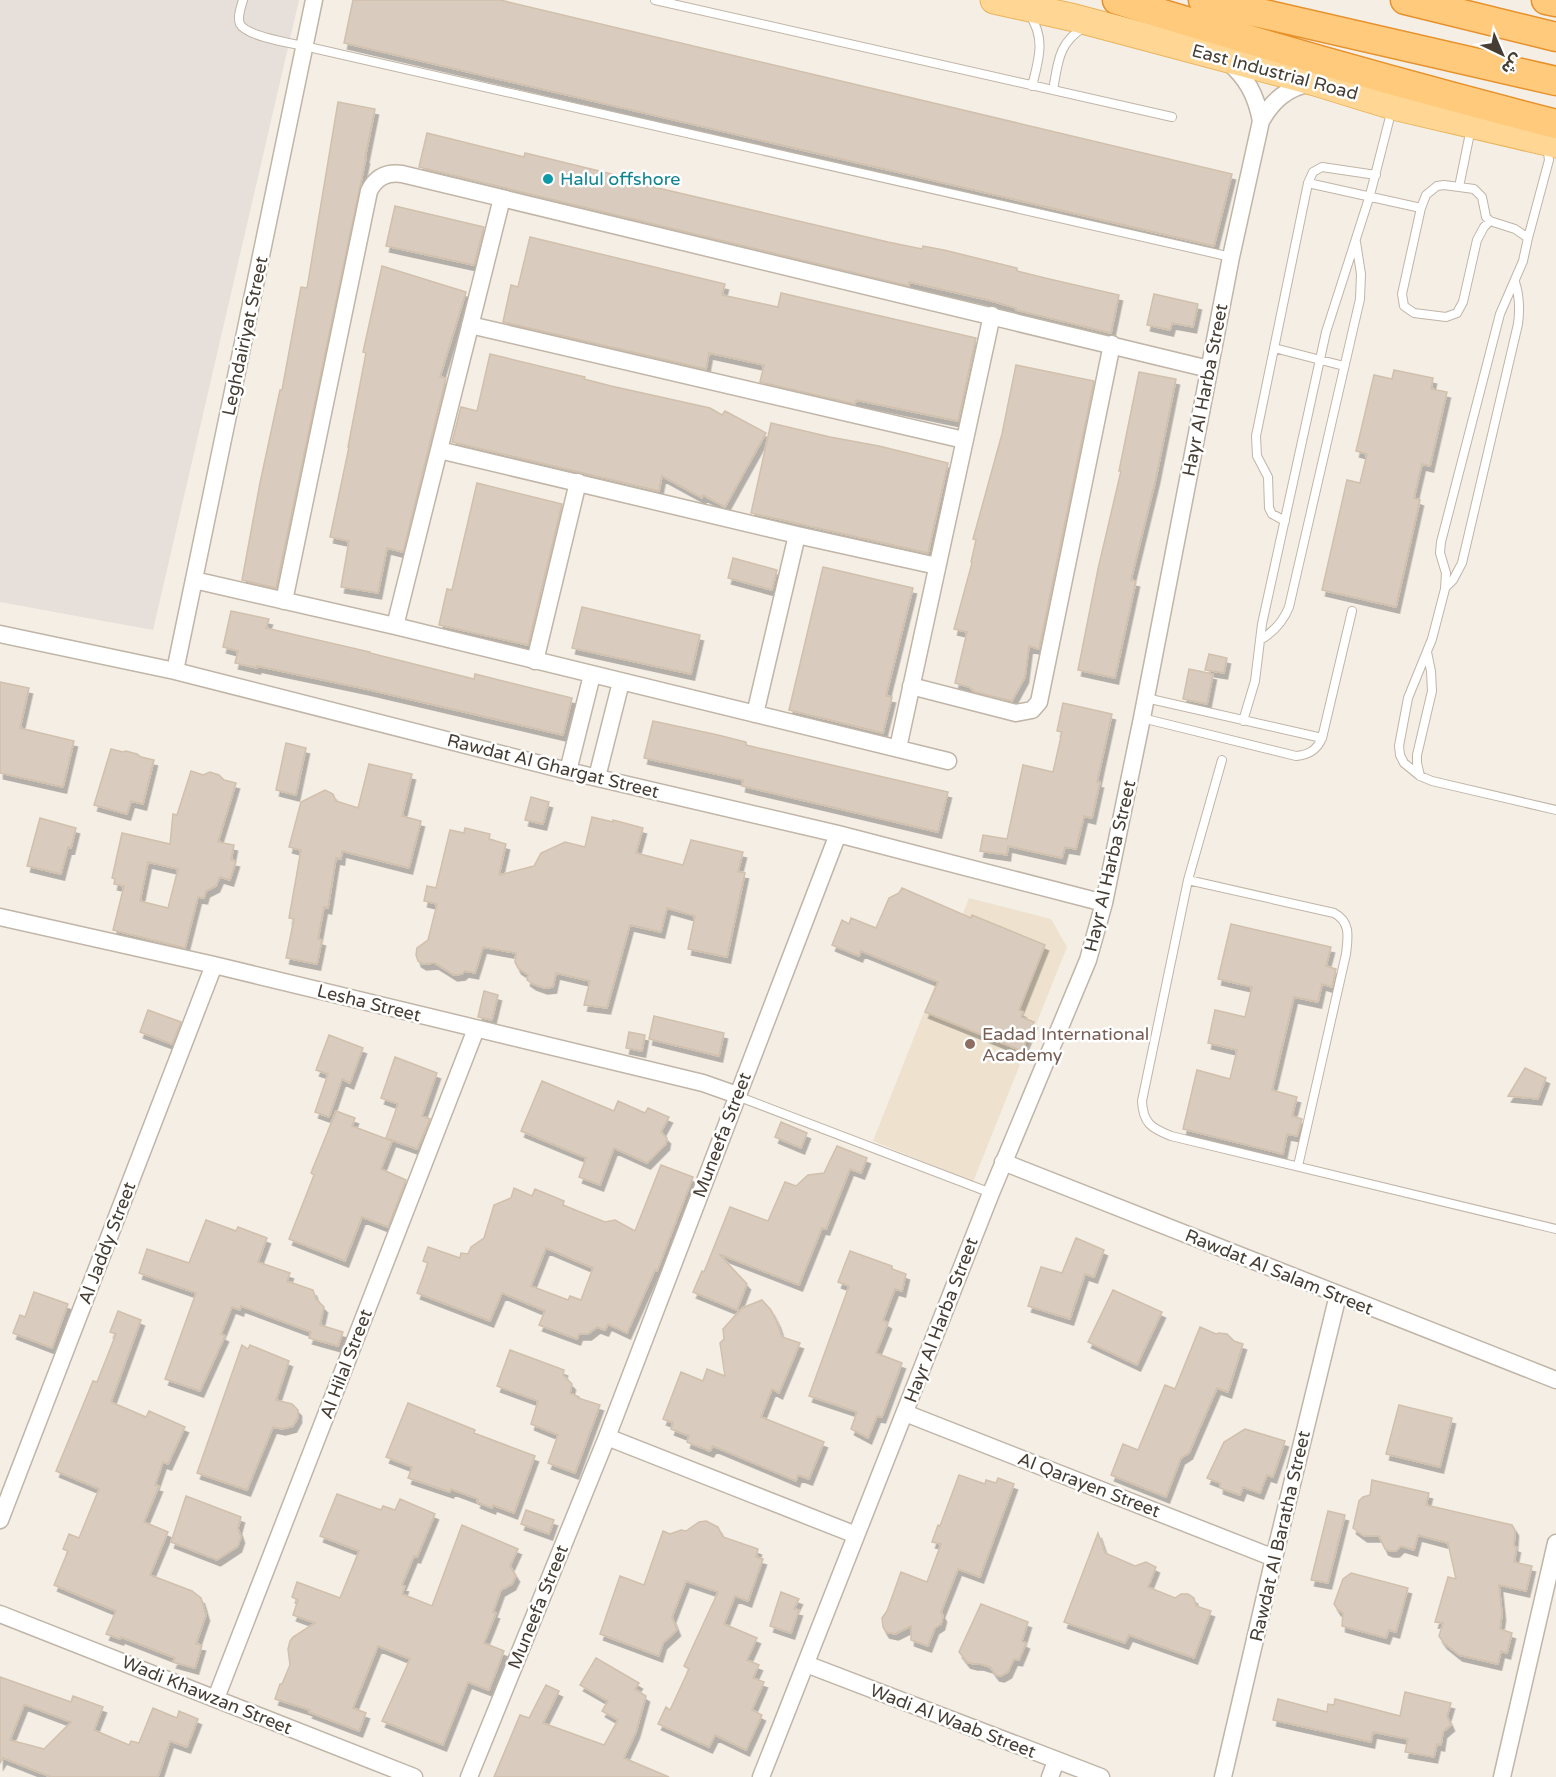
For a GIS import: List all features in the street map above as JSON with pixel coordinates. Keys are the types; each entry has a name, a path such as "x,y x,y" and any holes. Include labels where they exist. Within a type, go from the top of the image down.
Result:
{"highway":[{"path":"1117,0 1222,33 1462,100 1553,137"},
{"path":"1203,0 1556,81"},
{"path":"1405,0 1556,36"},
{"path":"1546,0 1556,2"}],"main road":[{"name":"East Industrial Road","path":"994,0 1315,82 1393,106 1472,124 1553,137"}],"street":[{"name":"Leghdairiyat Street","path":"175,671 314,0"},
{"name":"Hayr Al Harba Street","path":"1224,58 1240,72 1252,89 1261,121"},
{"name":"Hayr Al Harba Street","path":"761,1777 990,1194 1088,960 1104,903 1231,257 1261,121 1270,106 1281,95 1297,86 1315,82"},
{"path":"284,601 369,191 382,176 395,173 1209,369"},
{"path":"395,626 502,198"},
{"path":"898,748 992,315"},
{"path":"470,325 964,440"},
{"path":"911,686 1016,713 1032,710 1039,702 1112,345"},
{"path":"439,450 937,566"},
{"path":"535,661 578,482"},
{"path":"754,714 797,535"},
{"path":"194,580 395,626 948,761"},
{"name":"Rawdat Al Ghargat Street","path":"0,633 175,671 568,771 838,834 1104,903"},
{"path":"568,771 592,675"},
{"path":"597,777 621,682"},
{"name":"Muneefa Street","path":"469,1777 607,1437 838,834"},
{"name":"Lesha Street","path":"0,917 214,965 703,1083 737,1095"},
{"name":"Al Jaddy Street","path":"1,1514 214,965"},
{"name":"Al Hilal Street","path":"216,1698 476,1029"},
{"name":"Rawdat Al Salam Street","path":"1003,1162 1556,1380"},
{"name":"Rawdat Al Baratha Street","path":"1223,1777 1338,1295"},
{"name":"Al Qarayen Street","path":"904,1413 1274,1558"},
{"path":"607,1437 856,1535"},
{"path":"1502,1777 1556,1543"},
{"name":"Wadi Khawzan Street","path":"0,1614 414,1777"},
{"name":"Wadi Al Waab Street","path":"806,1664 1101,1777"},
{"path":"1050,1777 1056,1761"}],"lane":[{"path":"243,0 239,21 245,30 304,46 1231,257"},
{"path":"655,0 1172,117"},
{"path":"1023,7 1038,28 1041,45 1032,86"},
{"path":"1053,90 1059,58 1066,43 1078,30 1094,24"},
{"path":"1243,722 1255,681 1260,640 1326,332 1376,175 1393,106"},
{"path":"1459,187 1472,124"},
{"path":"1553,137 1523,261 1500,314 1440,542 1440,553 1446,573 1445,589 1427,652 1408,698 1399,746 1404,763 1420,776 1450,786 1556,810"},
{"path":"1285,521 1272,514 1269,508 1267,502 1268,477 1257,456 1256,436 1308,183 1314,172 1322,167 1376,175"},
{"path":"1308,183 1421,208"},
{"path":"1490,221 1484,226 1477,240 1463,302 1457,313 1446,317 1414,313 1404,306 1402,294 1421,208 1426,195 1437,186 1474,189 1484,203 1486,217 1490,221 1515,229 1528,238"},
{"path":"1260,640 1280,625 1289,607 1360,299 1359,258 1355,241"},
{"path":"1445,589 1453,580 1462,562 1518,324 1520,307 1515,282"},
{"path":"1274,348 1344,366"},
{"path":"1142,718 1296,756 1310,753 1322,738 1352,611"},
{"path":"1420,776 1417,755 1432,691 1427,652"},
{"path":"1146,698 1243,722 1322,738"},
{"path":"1222,760 1188,880 1142,1101 1142,1111 1147,1122 1171,1136 1556,1229"},
{"path":"1188,880 1334,914 1341,917 1347,924 1349,936 1347,954 1298,1166"},
{"path":"737,1095 990,1194"}],"shaded area":[{"path":"0,0 299,0 153,630 0,602"},
{"name":"Eadad International Academy","path":"969,898 1051,919 1067,947 973,1182 873,1141"}],"building":[{"path":"353,0 500,0 1232,174 1214,246 344,43"},
{"path":"338,102 375,109 276,588 242,580 301,287 307,288"},
{"path":"427,133 524,157 525,153 620,176 619,178 641,184 888,242 922,249 923,246 944,250 1017,268 1017,271 1119,295 1111,333 1016,310 1016,308 988,300 909,282 909,286 419,167"},
{"path":"395,206 484,227 474,265 386,246"},
{"path":"530,237 725,284 722,295 778,307 781,293 976,338 958,421 856,400 855,404 760,382 764,365 709,353 706,369 503,322 511,285 518,287"},
{"path":"382,266 466,292 440,377 446,378 403,552 387,548 378,593 341,587 349,541 330,537 366,353 363,352"},
{"path":"1154,294 1198,304 1193,327 1172,323 1170,330 1147,325"},
{"path":"490,354 585,377 584,379 611,386 710,408 722,415 725,411 766,433 725,507 703,495 702,498 662,476 659,491 452,442 461,407 477,411"},
{"path":"1016,365 1094,381 1039,649 1029,646 1025,677 1012,701 975,692 969,687 955,683 967,632 954,629 972,563 976,540 973,539 1002,434"},
{"path":"1394,370 1433,378 1431,389 1447,392 1430,466 1422,464 1414,498 1420,500 1396,607 1322,590 1347,480 1360,483 1367,454 1356,451 1374,375 1392,379"},
{"path":"1139,372 1176,379 1156,478 1131,580 1136,581 1115,678 1078,670 1121,471 1119,471"},
{"path":"771,423 948,463 928,553 751,513"},
{"path":"477,483 562,504 528,645 439,625 447,589 452,590"},
{"path":"733,558 777,570 772,590 728,578"},
{"path":"823,567 913,588 886,696 892,697 883,733 789,710"},
{"path":"582,607 700,635 691,674 572,648"},
{"path":"231,611 269,619 266,628 474,679 475,674 572,698 563,735 366,689 235,663 238,651 223,647"},
{"path":"1209,654 1227,658 1224,673 1205,670"},
{"path":"1189,669 1213,674 1207,704 1183,699"},
{"path":"0,682 29,688 20,728 74,741 63,787 0,773"},
{"path":"1063,703 1112,714 1097,782 1100,782 1092,818 1084,816 1076,849 1065,847 1062,858 1008,846 1007,855 980,851 983,835 1007,839 1023,765 1053,772 1062,732 1057,731"},
{"path":"653,721 948,792 938,832 742,786 743,780 644,758"},
{"path":"286,743 306,748 296,795 276,790"},
{"path":"111,749 154,760 143,804 131,801 127,814 94,805"},
{"path":"369,764 412,774 402,816 421,821 409,868 342,851 341,859 336,858 328,908 324,907 318,939 322,940 317,964 286,958 294,919 289,918 301,850 289,847 301,802 325,790 333,794 336,801 358,808"},
{"path":"191,771 203,775 210,772 219,775 224,780 236,783 218,842 234,845 231,860 236,861 230,880 220,877 216,886 206,891 204,898 198,897 185,948 113,930 124,886 114,884 115,879 112,878 122,833 170,844 173,814 177,815","holes":["148,862 178,869 168,908 140,901"]},
{"path":"531,797 549,802 543,824 525,820"},
{"path":"592,817 643,828 636,853 683,865 691,840 743,852 738,872 745,873 727,957 688,949 695,916 667,908 661,932 630,925 607,1008 584,1005 590,981 556,973 553,987 544,988 533,984 527,980 528,975 518,968 515,962 516,953 483,947 475,973 465,971 454,975 435,963 423,964 418,961 417,948 428,940 437,904 424,901 427,886 436,888 450,830 464,833 465,828 490,834 489,839 506,844 499,875 534,866 541,853 565,842 585,847"},
{"path":"40,818 76,828 61,874 27,866"},
{"path":"902,888 971,918 972,915 1045,945 1019,1010 1023,1012 1021,1017 1034,1022 1022,1051 925,1012 938,982 861,951 859,956 832,945 842,920 849,924 851,918 876,928 889,898 899,893"},
{"path":"1231,924 1331,947 1326,966 1336,969 1332,987 1322,984 1318,1002 1294,997 1272,1090 1297,1097 1292,1116 1302,1119 1297,1136 1287,1134 1283,1154 1183,1129 1197,1070 1230,1079 1237,1050 1208,1043 1215,1010 1245,1017 1252,987 1218,979"},
{"path":"484,991 498,995 492,1020 478,1017"},
{"path":"148,1010 181,1022 172,1044 140,1032"},
{"path":"654,1016 724,1033 719,1056 649,1039"},
{"path":"629,1032 645,1035 642,1051 626,1048"},
{"path":"329,1035 363,1048 350,1083 342,1079 329,1117 315,1112 328,1074 316,1070"},
{"path":"395,1057 437,1073 422,1116 430,1119 417,1149 386,1138 398,1104 381,1098"},
{"path":"1525,1068 1546,1078 1538,1099 1508,1096"},
{"path":"542,1081 614,1111 618,1101 645,1113 648,1108 669,1117 661,1132 667,1138 666,1144 647,1163 614,1148 600,1185 579,1177 586,1158 521,1131"},
{"path":"336,1111 355,1118 352,1126 392,1141 381,1169 406,1180 388,1227 362,1217 345,1261 289,1239 314,1175 311,1173"},
{"path":"781,1122 807,1133 801,1148 775,1137"},
{"path":"837,1146 867,1158 861,1173 850,1169 826,1229 822,1228 799,1285 719,1254 747,1284 737,1310 693,1292 702,1271 704,1272 730,1207 768,1221 785,1182 796,1186 808,1175 824,1173"},
{"path":"661,1165 693,1177 657,1271 655,1270 627,1333 608,1324 605,1330 597,1327 588,1334 579,1334 577,1339 539,1325 545,1311 502,1293 490,1321 417,1293 428,1263 423,1261 428,1247 460,1258 461,1253 468,1254 471,1247 484,1238 494,1205 511,1198 514,1188 532,1196 535,1189 564,1201 563,1205 605,1222 615,1220 635,1231","holes":["546,1248 593,1268 581,1300 570,1296 568,1300 531,1286"]},
{"path":"206,1220 236,1231 238,1227 267,1238 258,1262 290,1273 287,1281 313,1290 316,1299 324,1307 320,1325 343,1332 338,1346 309,1338 311,1332 241,1306 240,1310 232,1307 221,1334 225,1336 200,1391 165,1379 196,1293 139,1273 147,1249 189,1263"},
{"path":"1076,1238 1104,1250 1094,1277 1085,1274 1070,1319 1028,1306 1041,1267 1062,1273"},
{"path":"850,1251 892,1266 892,1269 906,1274 902,1291 895,1289 883,1320 888,1323 876,1353 902,1363 882,1417 877,1416 868,1438 851,1429 857,1412 809,1396 849,1286 838,1282"},
{"path":"1113,1290 1162,1312 1137,1365 1088,1342"},
{"path":"34,1292 68,1304 52,1348 13,1333 20,1315 25,1317"},
{"path":"762,1300 771,1310 782,1337 800,1343 779,1393 772,1389 761,1417 824,1442 809,1479 798,1475 796,1481 713,1446 710,1451 687,1442 689,1436 671,1429 673,1423 663,1419 681,1372 703,1381 707,1369 725,1376 720,1343 724,1339 723,1329 742,1308"},
{"path":"118,1311 141,1320 111,1402 146,1417 149,1411 185,1427 168,1464 163,1462 155,1485 159,1486 144,1522 168,1532 150,1575 192,1591 201,1598 206,1615 196,1644 202,1645 195,1668 173,1662 175,1658 121,1637 120,1639 106,1634 116,1611 54,1585 68,1551 63,1549 69,1534 79,1538 99,1489 56,1471 93,1381 97,1382 116,1334 110,1332"},
{"path":"1200,1327 1216,1334 1227,1334 1234,1341 1243,1344 1228,1392 1217,1388 1189,1453 1181,1458 1166,1497 1111,1475 1123,1444 1138,1450 1165,1385 1175,1389"},
{"path":"242,1345 248,1349 250,1345 289,1361 276,1400 292,1404 298,1410 298,1417 293,1426 282,1429 273,1427 247,1490 197,1473"},
{"path":"510,1350 564,1370 563,1375 572,1384 570,1393 600,1405 575,1473 548,1463 558,1435 531,1424 538,1401 497,1386"},
{"path":"408,1403 475,1430 474,1433 535,1456 514,1513 493,1505 492,1508 477,1502 478,1499 451,1489 450,1492 408,1478 412,1467 386,1457"},
{"path":"1399,1405 1452,1418 1440,1467 1386,1454"},
{"path":"1245,1429 1285,1441 1273,1477 1267,1475 1260,1493 1243,1487 1240,1495 1220,1488 1220,1483 1207,1478 1224,1442"},
{"path":"959,1475 985,1484 986,1480 996,1483 998,1478 1014,1484 980,1577 958,1569 941,1612 943,1616 941,1624 935,1628 928,1646 911,1640 911,1626 895,1634 886,1632 882,1618 887,1611 901,1572 927,1582 941,1544 932,1542"},
{"path":"1372,1480 1429,1493 1426,1505 1512,1525 1515,1530 1514,1546 1517,1547 1514,1562 1532,1566 1526,1591 1499,1585 1502,1614 1500,1629 1512,1633 1507,1653 1501,1651 1498,1664 1459,1655 1439,1636 1443,1623 1435,1622 1448,1577 1456,1579 1448,1543 1418,1535 1414,1550 1401,1546 1396,1551 1390,1551 1385,1549 1379,1536 1364,1536 1353,1528 1359,1501 1370,1495"},
{"path":"337,1494 381,1510 383,1506 395,1510 400,1499 435,1514 417,1557 414,1556 402,1585 405,1586 402,1594 432,1606 462,1525 518,1549 510,1566 516,1576 512,1584 501,1590 493,1612 496,1613 484,1643 504,1651 489,1690 468,1682 443,1745 382,1721 410,1659 378,1646 353,1708 366,1713 359,1731 309,1712 310,1710 275,1699 290,1665 288,1649 290,1641 315,1623 293,1615 298,1600 292,1597 297,1582 340,1598 359,1551 320,1536"},
{"path":"186,1496 241,1517 238,1528 241,1537 238,1546 217,1560 171,1542"},
{"path":"526,1510 554,1520 549,1534 521,1524"},
{"path":"1328,1511 1345,1515 1328,1583 1311,1580"},
{"path":"706,1521 718,1527 723,1537 758,1549 756,1557 763,1559 748,1601 735,1596 724,1624 757,1638 747,1660 759,1665 753,1678 764,1682 752,1710 762,1715 746,1750 715,1735 709,1747 658,1724 666,1707 670,1710 689,1669 684,1666 718,1592 686,1581 672,1617 677,1630 663,1643 659,1656 600,1634 620,1576 644,1585 663,1531 670,1534 681,1530 686,1531 699,1522"},
{"path":"1098,1533 1105,1553 1135,1566 1146,1562 1156,1567 1148,1587 1175,1598 1181,1594 1188,1594 1194,1598 1196,1606 1211,1611 1194,1658 1129,1635 1125,1643 1064,1622"},
{"path":"1351,1573 1408,1588 1396,1632 1389,1630 1386,1638 1342,1626 1343,1613 1334,1604 1343,1579"},
{"path":"781,1592 799,1599 794,1609 799,1610 791,1633 770,1626"},
{"path":"981,1604 1028,1622 1022,1641 1026,1643 1019,1660 1014,1659 1008,1672 1001,1676 996,1675 990,1667 967,1662 959,1652"},
{"path":"596,1658 639,1683 635,1689 646,1696 636,1732 624,1758 669,1777 494,1777 520,1715 529,1718 546,1685 559,1691 543,1723 604,1745 618,1720 602,1711 608,1701 580,1685"},
{"path":"0,1677 71,1702 73,1696 103,1707 94,1730 129,1745 131,1741 139,1743 153,1708 177,1718 179,1711 198,1719 187,1747 170,1741 158,1777 51,1777 3,1758 0,1763","holes":["24,1705 71,1722 44,1749 10,1740"]},
{"path":"1405,1692 1451,1703 1447,1716 1451,1725 1443,1732 1441,1745 1437,1744 1434,1757 1405,1752 1408,1739 1373,1732 1371,1742 1273,1720 1278,1699 1327,1712 1328,1704 1334,1705 1335,1699 1400,1716"}],"place":[{"name":"Halul offshore","path":"548,179"},
{"name":"Eadad International Academy","path":"970,1044"}]}
